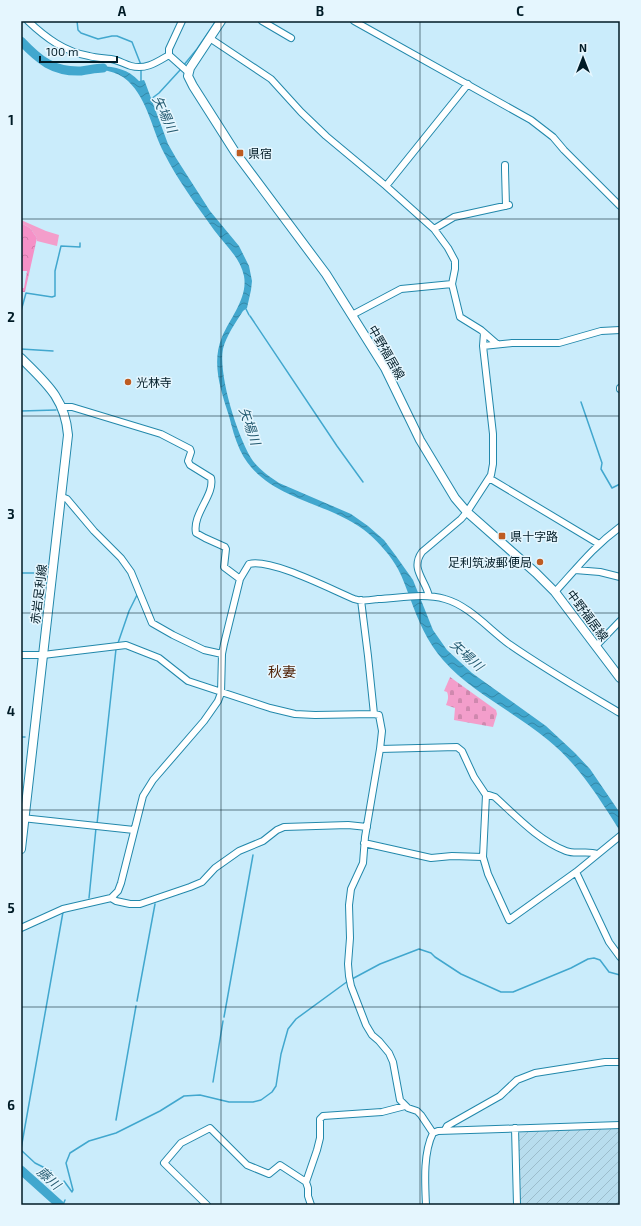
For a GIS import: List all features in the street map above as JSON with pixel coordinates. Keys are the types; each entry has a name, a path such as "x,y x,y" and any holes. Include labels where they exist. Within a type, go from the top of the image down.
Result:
{"main road":[{"path":"188,72 222,21"},
{"name":"中野福居線","path":"188,72 193,86 235,152 326,274 352,315 385,368 420,440 455,498 467,512 536,573 555,592 620,678"},
{"name":"赤岩足利線","path":"21,358 53,390 62,407 68,435 62,497 23,818 21,848"}],"street":[{"path":"28,21 55,43 78,54 115,60 137,67 144,67 154,64 168,55 169,49 182,21"},
{"path":"262,21 291,38"},
{"path":"354,21 531,120 553,137 620,206"},
{"path":"211,39 271,79 301,112 326,136 434,228 455,261 452,284 460,317 481,330 497,344"},
{"path":"168,55 188,72"},
{"path":"386,186 468,84"},
{"path":"434,228 454,217 508,206 504,170 505,165"},
{"path":"352,315 401,289 452,284"},
{"path":"483,346 497,344 559,343 602,331 620,330"},
{"path":"429,596 426,585 417,567 418,558 422,552 461,519 467,512 489,478 493,464 493,434 483,346 484,333"},
{"path":"62,407 72,407 161,434 178,441 190,449 191,452 188,461 190,465 211,478 212,482 201,509 196,527 196,533 225,547 224,567 240,579"},
{"path":"489,478 599,544"},
{"path":"62,497 67,499 94,531 121,558 131,572 152,622 173,635 204,650 222,654"},
{"path":"555,592 599,544 620,527"},
{"path":"21,928 63,909 111,898 118,891 141,800 146,789 204,721 215,706 221,693 222,654 240,579 249,564 262,564 297,574 361,600 422,596 444,598 457,604 533,660 620,713"},
{"path":"575,570 600,572 620,577"},
{"path":"361,600 374,714"},
{"path":"596,646 620,621"},
{"path":"21,655 43,655 126,645 159,658 188,681 270,708 295,714 374,714 379,716 382,731 364,843 363,863 351,889 349,905 350,938 348,964 350,984 366,1025 372,1035 389,1053 393,1062 400,1100 405,1106 417,1111 433,1133"},
{"path":"380,749 458,748 462,751 474,777 486,795 483,857 488,874 508,920 576,872 620,836"},
{"path":"486,795 495,797 532,830 567,852 592,852 597,854"},
{"path":"23,818 134,830"},
{"path":"111,898 116,901 130,904 140,904 190,888 202,882 215,868 239,850 263,841 277,830 284,827 348,825 367,827"},
{"path":"364,843 431,858 452,856 483,857"},
{"path":"576,872 610,942 620,957"},
{"path":"445,1130 447,1126 500,1096 518,1080 535,1073 579,1065 620,1062"},
{"path":"310,1204 306,1182 320,1138 320,1119 323,1116 382,1112 405,1106"},
{"path":"426,1205 425,1189 427,1145 433,1133 445,1130 620,1124"},
{"path":"207,1205 164,1163 181,1143 210,1128 247,1165 269,1174 280,1165 306,1182"},
{"path":"515,1128 517,1205"}],"shaded area":[{"path":"620,1128 620,1205 519,1205 518,1132 521,1130"}],"green space":[{"path":"21,220 59,235 57,246 37,241 37,238 30,228 21,223"},
{"path":"21,223 30,228 37,238 25,292 21,292 21,288 24,288 27,271 21,271"},
{"path":"450,677 496,710 497,714 493,727 454,720 455,708 446,705 448,695 447,692 444,691"}],"water":[{"path":"100,66 121,69 131,74 139,81 144,80 168,144 210,211 239,246 249,266 252,281 247,308 243,311 226,339 222,360 223,374 230,406 241,438 253,461 279,483 351,514 384,540 413,580 433,630 447,650 472,673 546,726 575,753 590,769 620,813 620,831 588,782 559,750 522,720 480,692 454,672 437,653 416,614 398,569 389,555 369,534 336,514 299,499 282,490 265,480 251,467 240,450 235,438 220,387 217,367 217,357 222,337 241,300 245,284 242,269 236,257 214,230 175,173 164,153 145,106 135,89 123,77 108,71 85,67"}],"waterway":[{"path":"77,21 78,30 81,33 98,39 117,36 132,42 141,65"},
{"path":"183,66 197,49 216,21"},
{"name":"矢場川","path":"21,41 34,54 47,64 54,67 71,71 103,68"},
{"path":"141,69 141,81"},
{"path":"151,99 159,93 181,69"},
{"path":"21,311 26,293 52,297 55,296 55,271 61,246 80,247 80,243"},
{"path":"246,309 249,315"},
{"path":"250,316 337,446 363,482"},
{"path":"21,349 53,351"},
{"path":"581,402 602,463 601,469 612,488 620,484"},
{"path":"21,411 56,410"},
{"path":"21,573 45,573"},
{"path":"118,643 129,611 137,595"},
{"path":"97,824 116,649"},
{"path":"89,898 96,828"},
{"path":"224,1017 253,855"},
{"path":"137,1001 155,904"},
{"path":"21,1149 63,912 67,911"},
{"path":"352,979 380,964 419,949 431,953 461,974 501,992 513,992 571,968 588,959 594,958 600,960 609,972 620,975"},
{"path":"72,1192 73,1190 66,1163 70,1153 89,1141 116,1133 160,1111 184,1096 200,1095 229,1102 253,1102 261,1100 272,1092 276,1086 281,1054 288,1029 296,1019 348,981"},
{"path":"116,1120 136,1006"},
{"path":"213,1082 223,1021"},
{"path":"21,1150 35,1163 51,1171"},
{"name":"藤川","path":"21,1170 60,1205"},
{"path":"64,1181 72,1192"},
{"path":"63,1205 65,1200"}],"place":[{"name":"県宿","path":"240,153"},
{"name":"光林寺","path":"128,382"},
{"name":"県十字路","path":"502,536"},
{"name":"足利筑波郵便局","path":"540,562"}],"district":[{"name":"秋妻","path":"282,671"}]}
